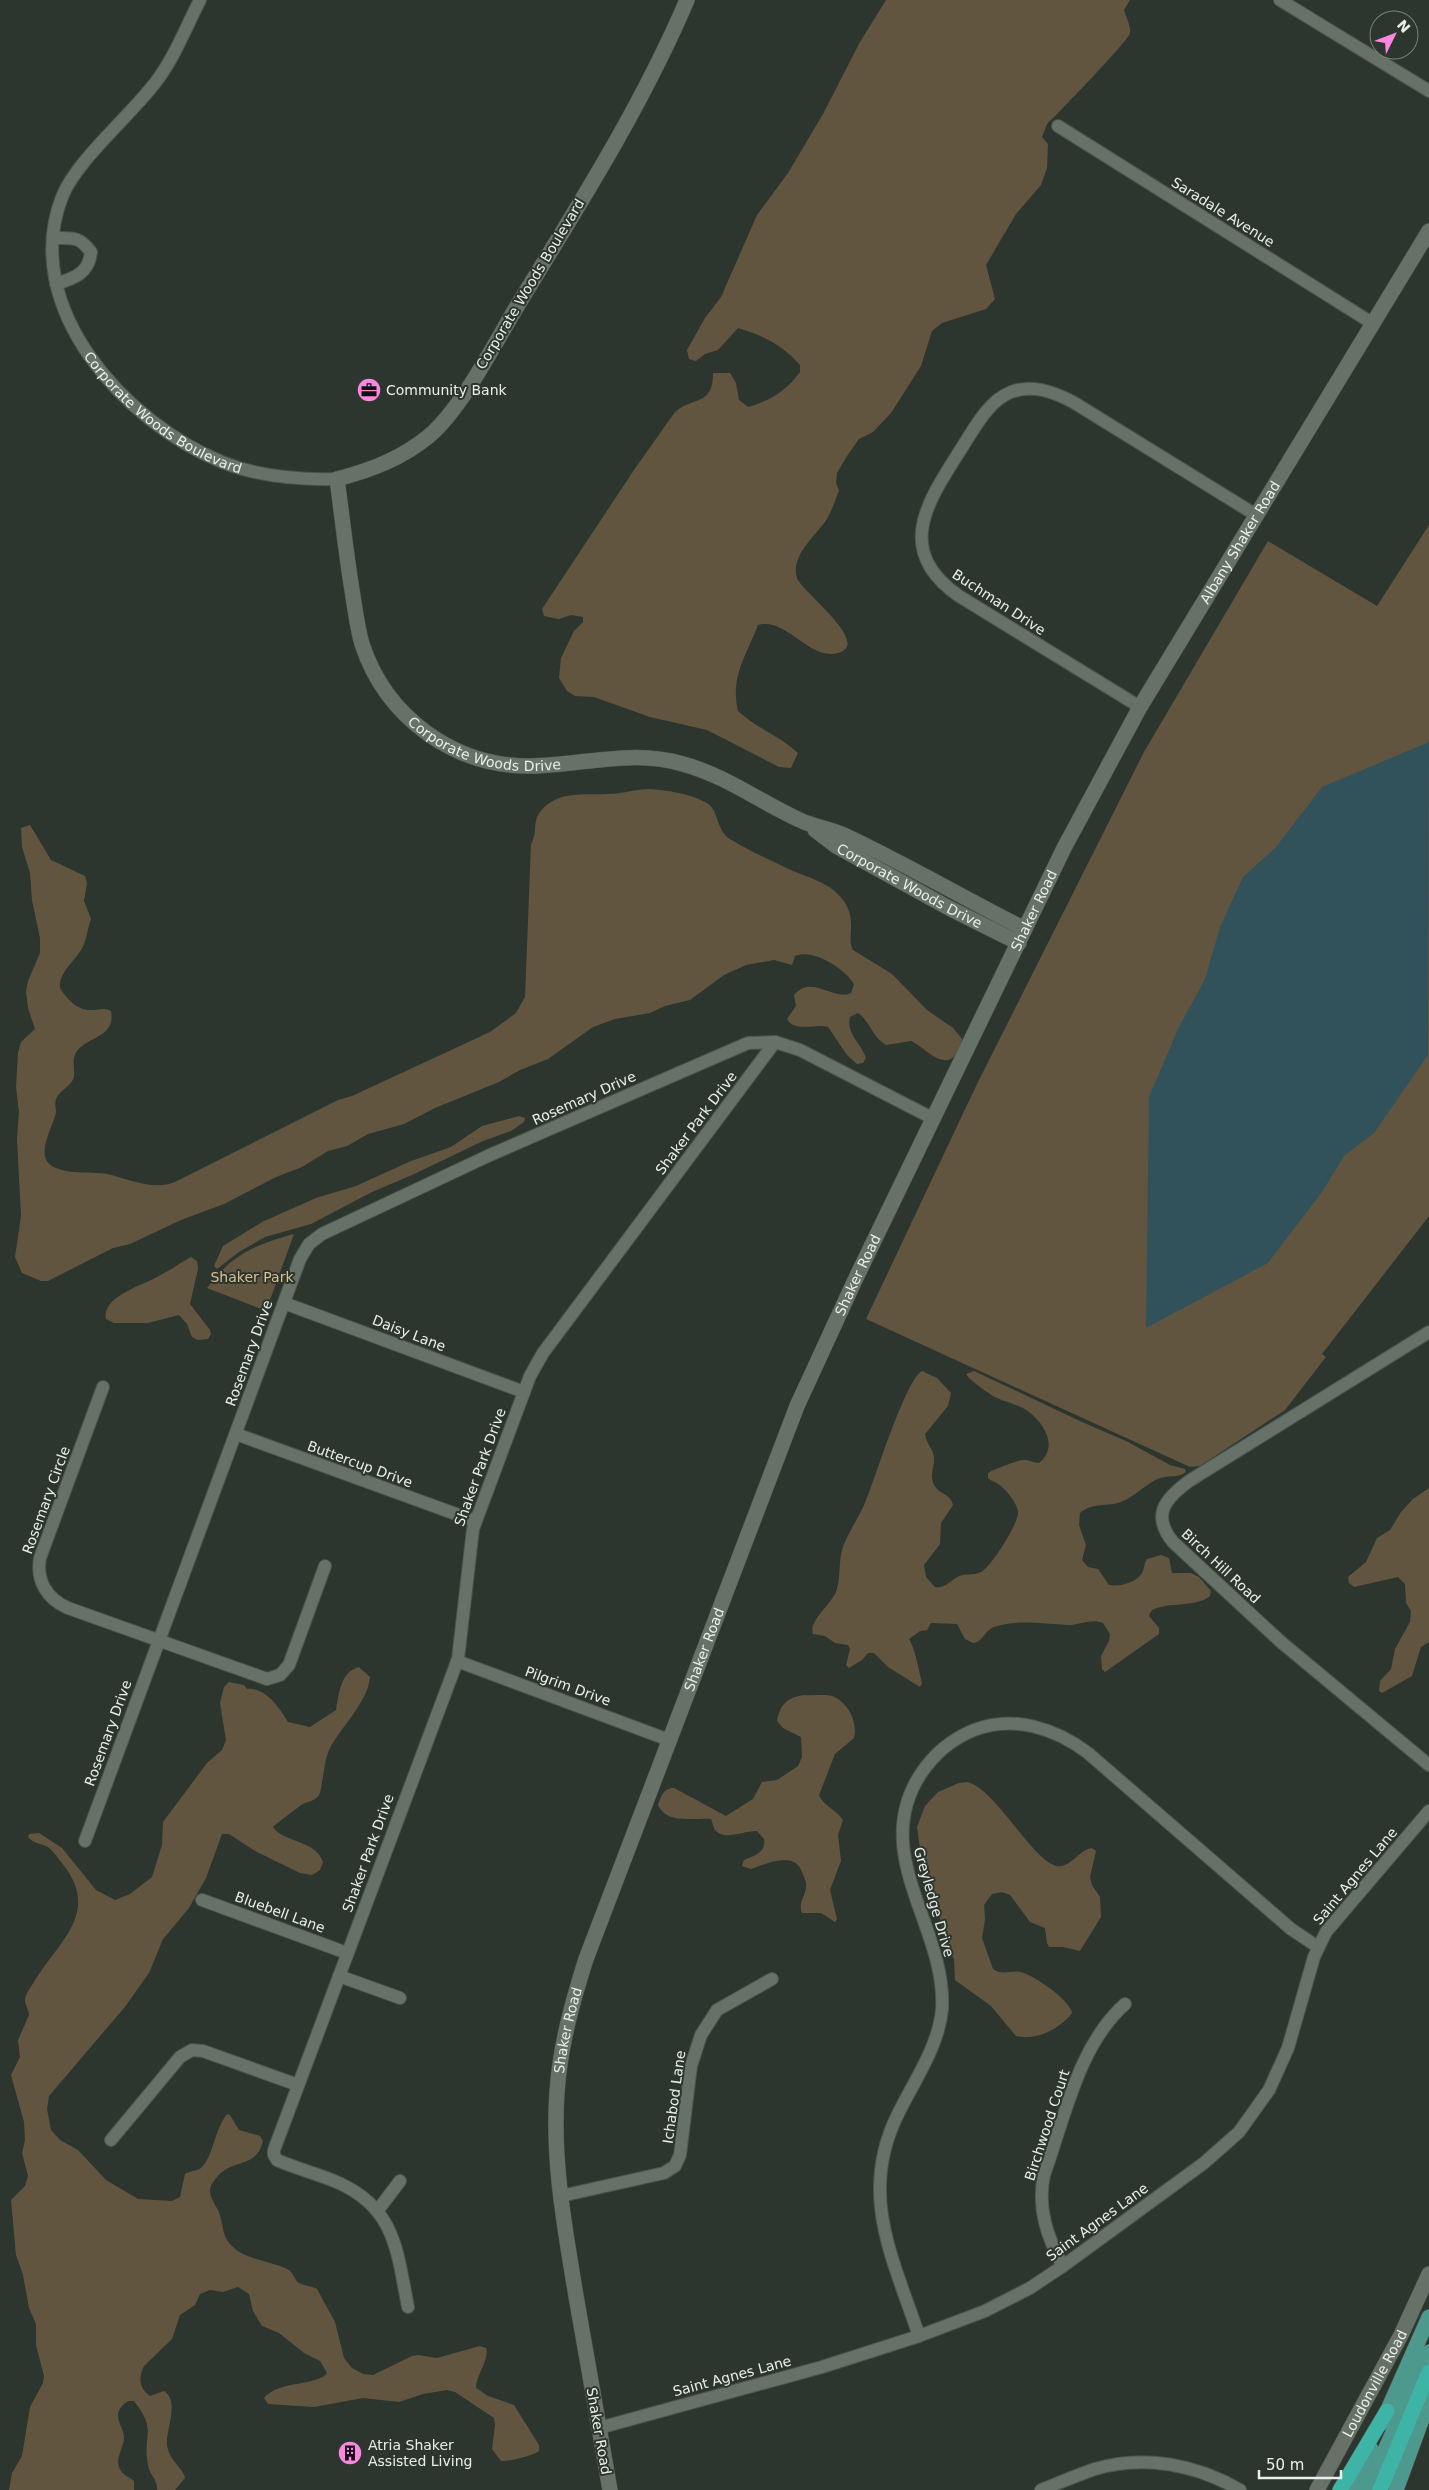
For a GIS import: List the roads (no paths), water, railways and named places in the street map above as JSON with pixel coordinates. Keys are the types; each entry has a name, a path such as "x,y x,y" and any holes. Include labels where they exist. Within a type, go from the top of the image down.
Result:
{"highway":[{"path":"1380,2490 1429,2372"},
{"path":"1340,2490 1387,2412"}],"main road":[{"name":"Corporate Woods Boulevard","path":"337,479 372,470 393,460 430,435 451,411 485,361 639,101 686,0"},
{"name":"Albany Shaker Road","path":"1060,857 1140,707 1429,231"},
{"name":"Corporate Woods Drive","path":"337,479 356,617 366,654 376,676 395,703 428,734 460,753 500,764 534,766 623,756 669,761 717,777 804,821 842,834 1025,929"},
{"name":"Corporate Woods Drive","path":"804,821 836,846 949,908 1019,943"},
{"name":"Shaker Road","path":"610,2490 561,2196 556,2144 556,2109 560,2061 566,2028 586,1959 794,1414 855,1280 1060,857"},
{"name":"Loudonville Road","path":"1317,2490 1401,2335 1429,2274"},
{"path":"1352,2490 1429,2318"},
{"path":"1367,2490 1429,2352"},
{"path":"1396,2490 1429,2400"}],"street":[{"name":"Corporate Woods Boulevard","path":"200,0 156,82 70,183 58,208 54,238 56,284 72,328 100,371 122,396 154,424 222,462 264,475 303,479 337,479"},
{"path":"1280,0 1429,91"},
{"name":"Saradale Avenue","path":"1058,126 1372,323"},
{"path":"54,238 75,238 91,252 90,261 85,271 72,279 56,284"},
{"name":"Buchman Drive","path":"1140,707 959,596 940,581 925,560 921,539 923,520 937,487 993,405 1010,392 1036,389 1052,392 1073,402 1256,514"},
{"name":"Rosemary Drive","path":"85,1841 301,1255 308,1244 318,1236 490,1156 732,1049 754,1042 775,1042"},
{"path":"775,1042 800,1050 934,1119"},
{"name":"Shaker Park Drive","path":"378,2210 371,2202 350,2189 279,2161 274,2157 274,2150 457,1661 461,1642 469,1547 475,1521 524,1392 543,1353 775,1042"},
{"name":"Daisy Lane","path":"284,1302 524,1392"},
{"name":"Birch Hill Road","path":"1429,1332 1189,1481 1169,1498 1164,1506 1161,1520 1164,1531 1173,1542 1256,1619 1429,1765"},
{"name":"Rosemary Circle","path":"103,1387 42,1553 39,1575 46,1591 62,1606 257,1677 267,1678 277,1676 285,1670 291,1661 325,1566"},
{"name":"Buttercup Drive","path":"236,1434 475,1521"},
{"name":"Pilgrim Drive","path":"457,1661 669,1740"},
{"name":"Greyledge Drive","path":"919,2336 884,2228 879,2186 885,2143 933,2044 941,2020 942,1998 939,1974 904,1857 901,1834 904,1813 911,1791 922,1771 937,1754 962,1736 994,1725 1032,1726 1062,1736 1088,1753 1291,1929 1318,1947"},
{"name":"Saint Agnes Lane","path":"599,2428 785,2378 919,2336 1001,2303 1063,2266 1216,2154 1252,2116 1269,2090 1284,2058 1318,1947 1330,1927 1350,1901 1429,1811"},
{"name":"Bluebell Lane","path":"202,1900 347,1953"},
{"path":"339,1976 400,1998"},
{"name":"Ichabod Lane","path":"561,2196 664,2173 675,2166 680,2155 691,2066 701,2035 717,2010 772,1979"},
{"name":"Birchwood Court","path":"1063,2266 1050,2239 1042,2209 1041,2192 1044,2175 1090,2050 1106,2022 1125,2004"},
{"path":"111,2140 180,2057 189,2051 203,2051 298,2085"},
{"path":"400,2182 378,2210 396,2249 408,2307"},
{"path":"1041,2490 1106,2466 1147,2462 1191,2468 1240,2490"}],"water":[{"path":"1429,742 1428,1055 1374,1133 1344,1156 1322,1192 1268,1263 1146,1328 1149,1097 1178,1029 1205,979 1220,927 1243,877 1276,847 1322,787"}],"place":[{"name":"Community Bank","path":"369,390"},
{"name":"Atria Shaker Assisted Living","path":"350,2453"}],"park label":[{"name":"Shaker Park","path":"252,1277"}]}
